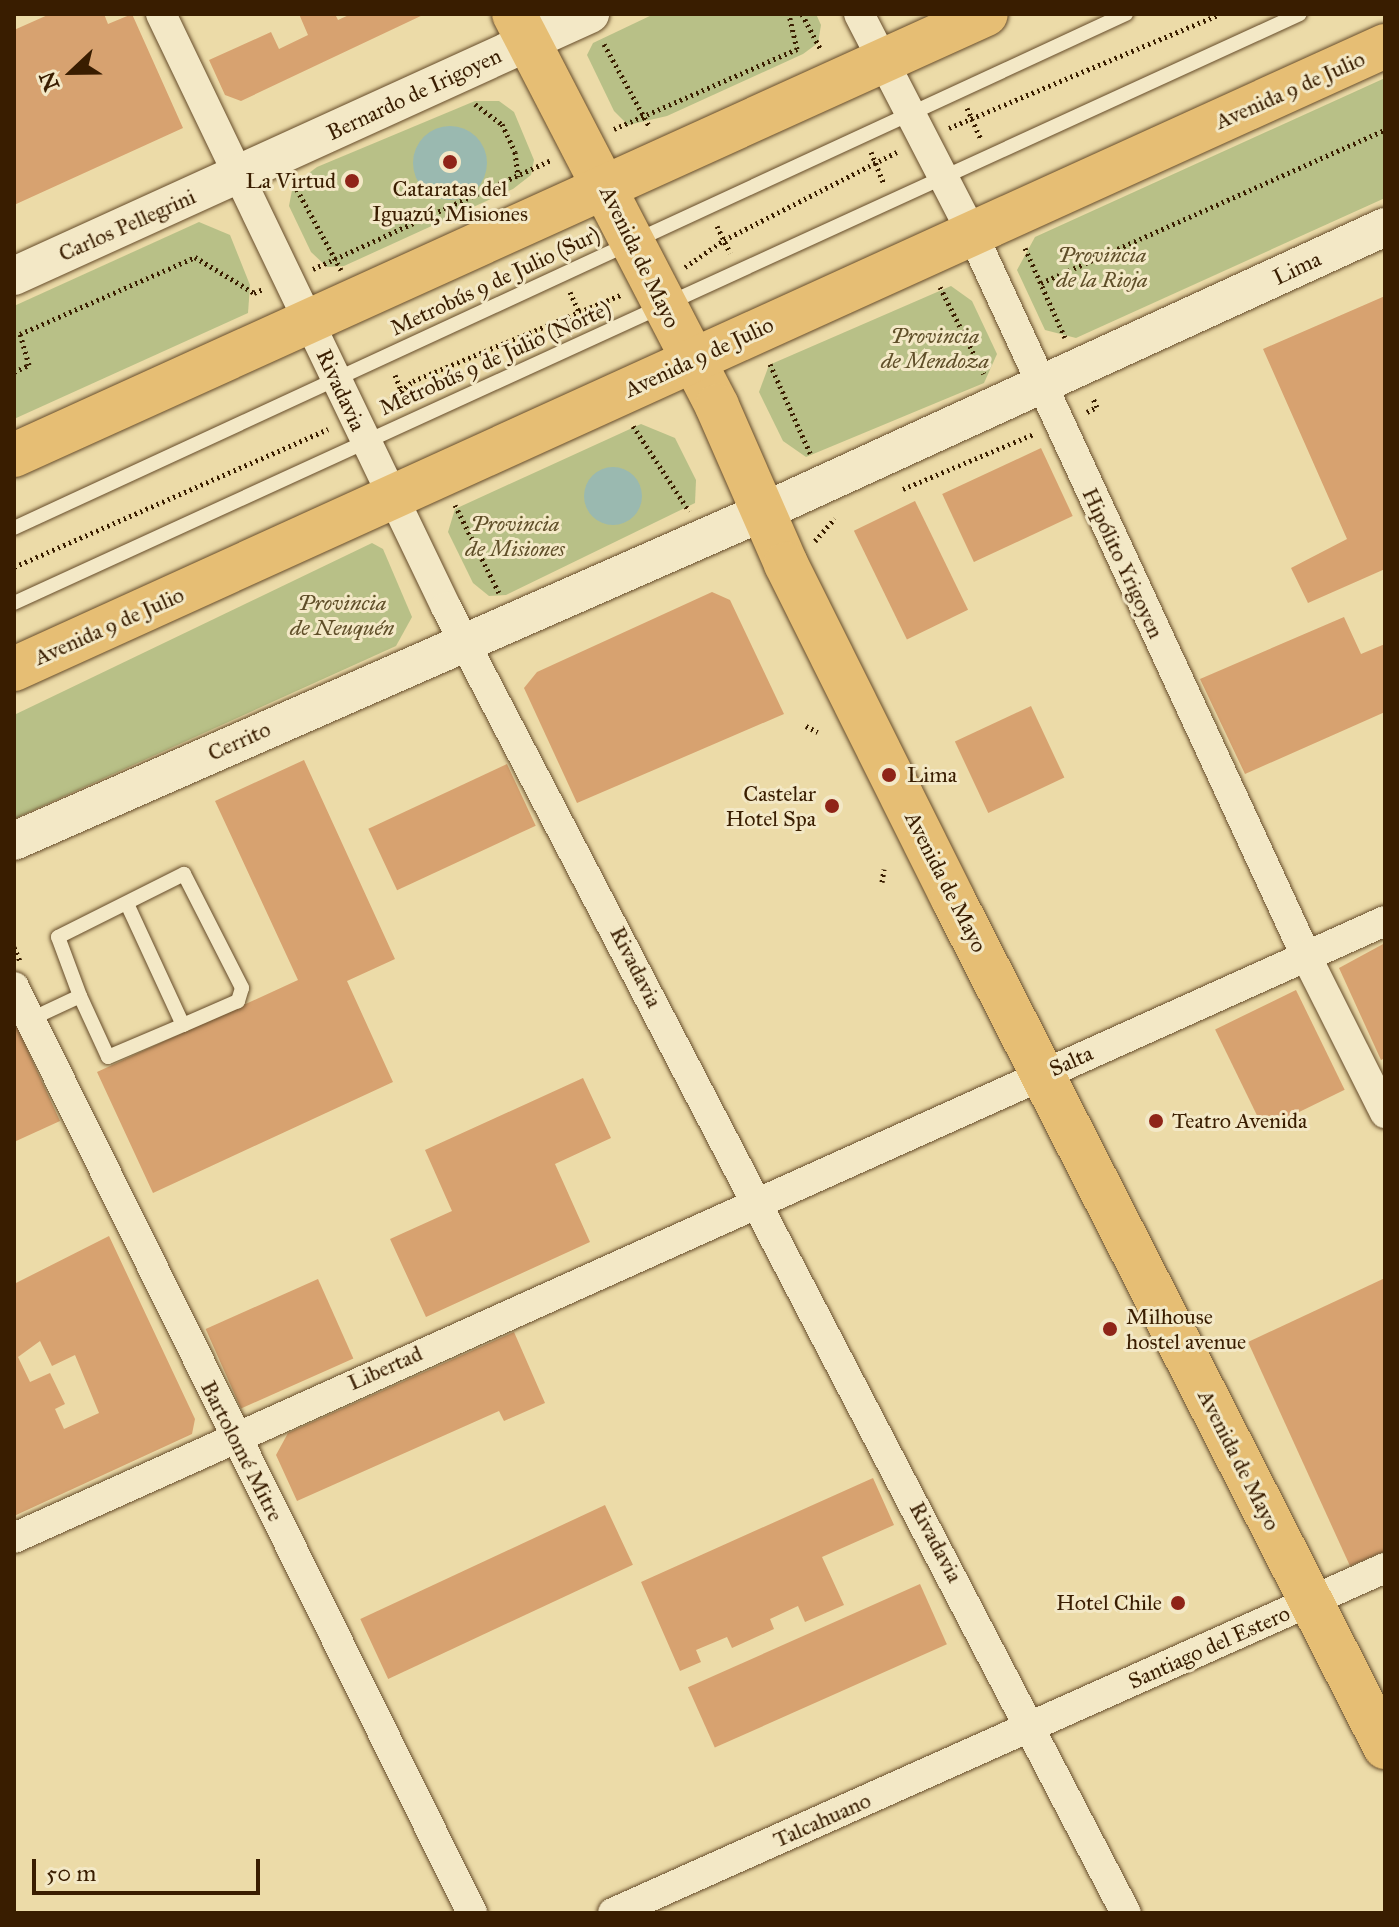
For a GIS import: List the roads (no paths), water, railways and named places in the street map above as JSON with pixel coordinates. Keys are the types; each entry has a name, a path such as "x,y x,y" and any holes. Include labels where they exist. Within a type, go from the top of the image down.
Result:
{"main road":[{"path":"14,455 986,14"},
{"name":"Avenida de Mayo","path":"521,28 606,187 661,307 692,362 765,511 786,564 1385,1747"},
{"name":"Avenida 9 de Julio","path":"14,669 1385,46"}],"street":[{"name":"Rivadavia","path":"161,14 290,278 392,497 464,640 1032,1726 1126,1913"},
{"name":"Bernardo de Irigoyen","path":"239,175 521,28 590,14"},
{"name":"Hipólito Yrigoyen","path":"859,14 912,111 972,233 1040,386 1306,956 1385,1113"},
{"name":"Carlos Pellegrini","path":"14,276 239,175"},
{"name":"Lima","path":"464,640 765,511 1385,227"},
{"name":"Cerrito","path":"14,841 464,640"},
{"name":"Salta","path":"757,1199 1385,921"},
{"name":"Bartolomé Mitre","path":"14,987 472,1913"},
{"name":"Libertad","path":"14,1538 757,1199"},
{"name":"Santiago del Estero","path":"1032,1726 1385,1568"},
{"name":"Talcahuano","path":"613,1913 1032,1726"}],"lane":[{"name":"Metrobús 9 de Julio (Sur)","path":"14,528 1126,14"},
{"name":"Metrobús 9 de Julio (Norte)","path":"14,603 739,272 988,154 1300,14"},
{"path":"190,877 242,997 108,1057 58,937 127,904 190,877"},
{"path":"127,904 183,1025"},
{"path":"31,1019 80,996"}],"water":[{"name":"Cataratas del Iguazú, Misiones","path":"450,126 464,129 476,137 484,149 487,163 484,177 476,189 464,197 450,200 436,197 424,189 416,177 413,163 416,149 424,137 436,129"},
{"path":"613,467 624,469 633,476 640,485 640,507 633,516 624,523 613,525 602,523 593,516 586,507 584,496 586,485 593,476 602,469"}],"place":[{"name":"Cataratas del Iguazú, Misiones","path":"450,162"},
{"name":"La Virtud","path":"352,181"},
{"name":"Lima","path":"889,775"},
{"name":"Castelar Hotel Spa","path":"832,806"},
{"name":"Teatro Avenida","path":"1156,1121"},
{"name":"Milhouse hostel avenue","path":"1110,1329"},
{"name":"Hotel Chile","path":"1178,1603"}],"park label":[{"name":"Provincia de la Rioja","path":"1102,266"},
{"name":"Provincia de Mendoza","path":"935,348"},
{"name":"Provincia de Misiones","path":"515,536"},
{"name":"Provincia de Neuquén","path":"342,614"}]}
